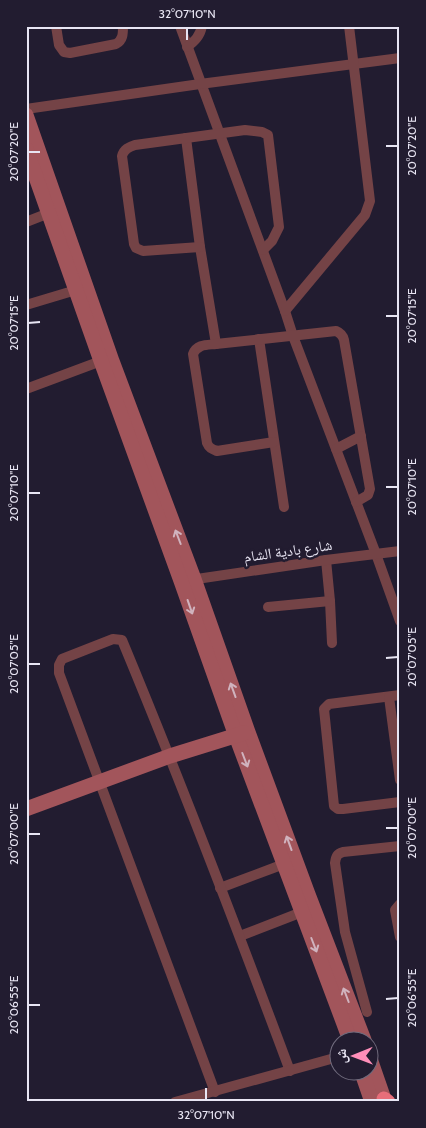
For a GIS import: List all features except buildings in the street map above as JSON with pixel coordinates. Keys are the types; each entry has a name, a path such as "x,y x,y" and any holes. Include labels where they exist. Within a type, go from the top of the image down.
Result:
{"street":[{"path":"56,26 59,45 64,52 70,52 120,42 122,26"},
{"path":"180,26 263,250 292,336 400,620"},
{"path":"187,47 196,40 201,33 202,26"},
{"path":"285,311 365,215 370,201 348,26"},
{"path":"26,109 400,58"},
{"path":"26,115 112,361 144,463"},
{"path":"200,247 143,251 136,248 122,160 123,152 128,147 245,130 262,132 268,135 279,227 272,241 263,250"},
{"path":"186,138 200,247 216,344"},
{"path":"26,149 101,361 144,463 188,580 242,734 284,864 346,1030"},
{"path":"26,222 49,213"},
{"path":"26,305 76,290"},
{"path":"274,442 217,451 208,446 194,351 199,346 336,331 343,337 370,489 368,495 356,502"},
{"path":"259,339 284,507"},
{"path":"27,386 101,361"},
{"path":"336,449 361,436"},
{"name":"شارع بادية الشام","path":"188,580 326,560 400,552"},
{"path":"326,560 332,643"},
{"path":"268,607 330,601"},
{"path":"215,1092 59,673 59,665 62,659 113,640 122,640 170,756 290,1071"},
{"path":"400,780 394,696 329,704 324,709 334,806 343,810 400,802"},
{"path":"26,809 170,756 242,734"},
{"path":"242,734 360,1030"},
{"path":"367,1012 345,932 335,862 339,853 343,852 400,846"},
{"path":"220,888 284,864"},
{"path":"400,904 395,910 400,937"},
{"path":"240,936 302,912"},
{"path":"175,1102 328,1060"},
{"path":"368,1080 382,1101"},
{"path":"376,1080 382,1101"}]}
